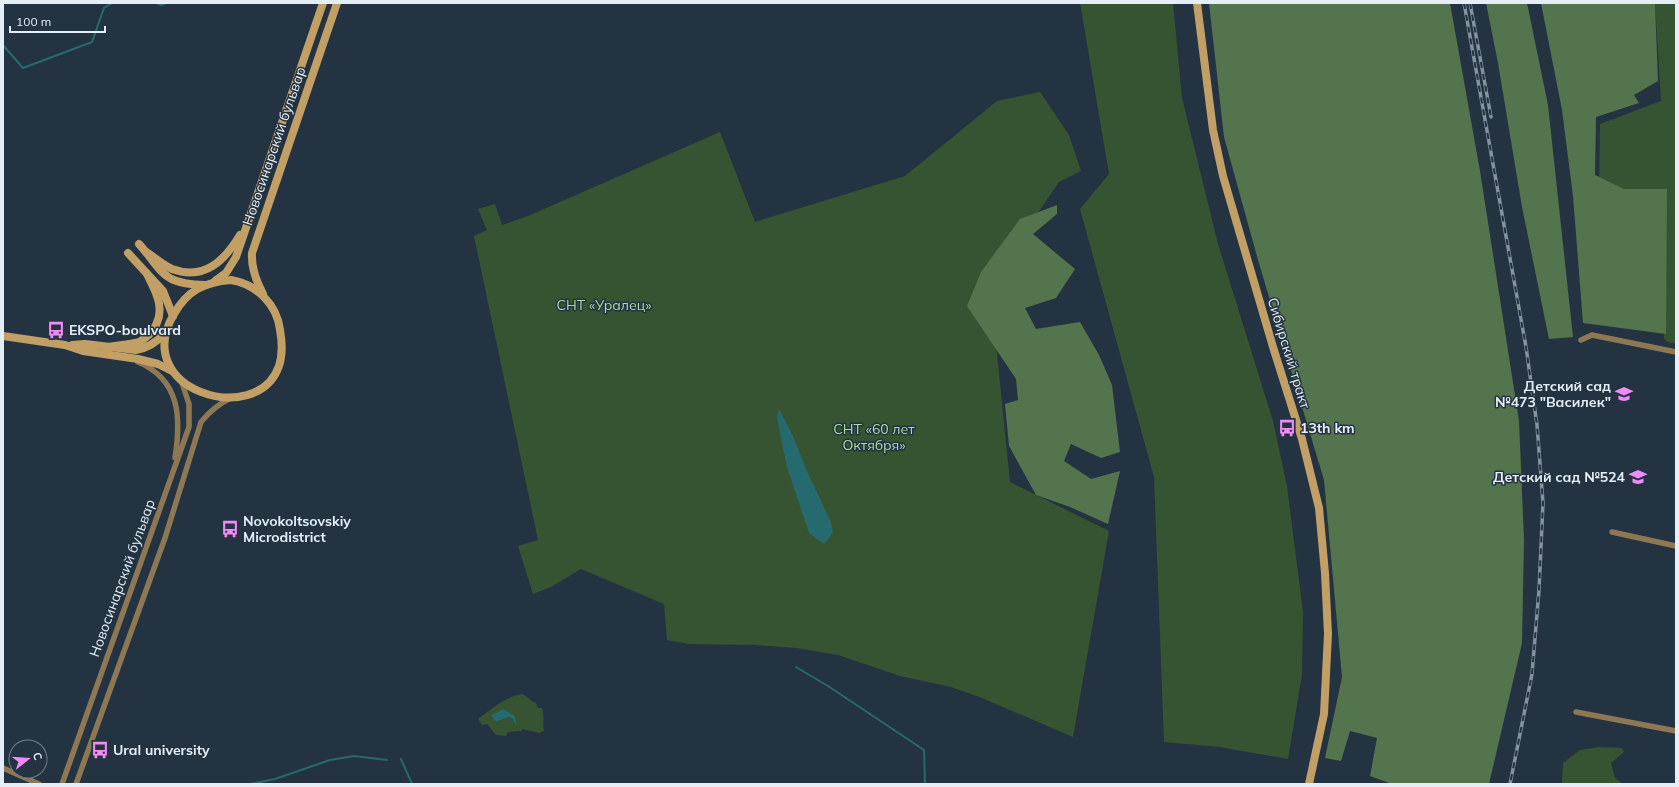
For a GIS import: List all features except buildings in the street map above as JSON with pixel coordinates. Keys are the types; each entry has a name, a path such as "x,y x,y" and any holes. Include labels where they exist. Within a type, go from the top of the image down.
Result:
{"street":[{"name":"Новосинарский бульвар","path":"209,283 224,275 233,264 323,3"},
{"name":"Новосинарский бульвар","path":"265,298 255,276 252,253 337,3"},
{"name":"Сибирский тракт","path":"1197,3 1213,130 1223,176 1270,340 1302,439 1319,508 1325,573 1328,634 1324,714 1309,784"},
{"path":"146,252 172,268 192,271 206,269 217,264 227,255 247,226"},
{"path":"139,244 153,263 168,278 190,285 231,280 247,284 265,298 274,309 279,320 282,344 279,365 275,374 264,386 252,393 233,397 206,395 181,380 170,367 165,354 166,332 173,316 182,301 209,283"},
{"path":"128,253 163,291 173,316"},
{"path":"108,347 132,344 143,340 157,324 160,312 159,300 147,274"},
{"path":"65,345 85,344 142,349 156,342 166,332"},
{"path":"1581,340 1592,335 1676,352"},
{"path":"3,336 65,345 83,350 151,361 173,371"},
{"path":"121,357 139,362 152,369 162,379 172,394 178,409 179,427 174,470"},
{"name":"Новосинарский бульвар","path":"62,784 189,427 190,416 187,395 181,380"},
{"name":"Новосинарский бульвар","path":"76,784 165,538 187,472 201,422 209,412 219,404 233,397"},
{"path":"1612,532 1676,546"},
{"path":"1576,712 1676,731"},
{"path":"3,768 39,784"}],"green space":[{"path":"1080,3 1173,3 1182,98 1218,244 1273,421 1287,486 1303,612 1302,674 1288,759 1220,747 1164,742 1154,477 1080,209 1109,174"},
{"path":"1655,3 1676,3 1676,344 1668,342 1664,339 1664,303 1599,189 1600,124 1661,101"},
{"path":"1040,92 1069,135 1081,171 1059,182 974,306 996,344 1010,482 1109,531 1073,737 982,698 951,687 900,676 838,655 796,648 755,645 689,644 667,640 664,604 581,569 551,587 533,594 518,546 538,540 474,236 487,230 478,209 495,204 502,225 528,216 720,132 755,222 905,176 997,101"},
{"path":"522,694 536,703 538,708 542,708 544,731 539,733 523,729 521,731 508,732 506,736 496,735 487,724 482,725 478,719 498,704","holes":["504,709 515,716 515,724 512,718 509,717 496,722 495,718"]},
{"path":"1600,747 1622,748 1624,752 1611,763 1615,778 1623,784 1562,784 1563,763 1580,750"}],"shaded area":[{"path":"1209,3 1450,3 1480,171 1519,421 1524,540 1522,643 1489,784 1392,784 1370,776 1377,738 1350,731 1341,761 1325,758 1342,677 1324,480 1258,260 1224,137"},
{"path":"1486,3 1527,3 1548,105 1573,337 1549,339 1522,207 1498,63"},
{"path":"1541,3 1655,3 1658,81 1634,95 1639,103 1596,117 1595,175 1624,189 1667,189 1666,334 1583,323 1573,196 1562,110"},
{"path":"1057,205 1057,214 1033,234 1075,269 1056,298 1025,308 1036,329 1080,322 1099,355 1112,385 1120,452 1101,458 1071,444 1064,461 1091,479 1120,471 1108,524 1070,507 1036,495 1009,446 1005,404 1018,400 1016,379 967,306 981,272 1020,219"},
{"path":"779,409 793,436 806,469 831,522 833,533 824,544 809,533 787,467 777,418"},
{"path":"504,709 515,716 516,726 512,718 509,717 496,722 491,715"}],"waterway":[{"path":"3,45 23,68 92,42 104,8 112,3"},
{"path":"156,3 161,5 166,3"},
{"path":"796,667 828,686 924,750 925,784"},
{"path":"250,784 275,779 330,760 354,756 387,760"},
{"path":"401,759 412,784"}],"railway":[{"path":"1464,3 1526,347 1537,425 1543,503 1539,590 1532,674 1510,784"},
{"path":"1470,3 1491,117"}],"place":[{"name":"EKSPO-boulvard","path":"56,330"},
{"name":"Детский сад №473 \"Василек\"","path":"1624,394"},
{"name":"13th km","path":"1287,428"},
{"name":"Детский сад №524","path":"1638,477"},
{"name":"Novokoltsovskiy Microdistrict","path":"230,529"},
{"name":"Ural university","path":"100,750"}],"park label":[{"name":"СНТ «Уралец»","path":"604,305"},
{"name":"СНТ «60 лет Октября»","path":"874,438"}]}
